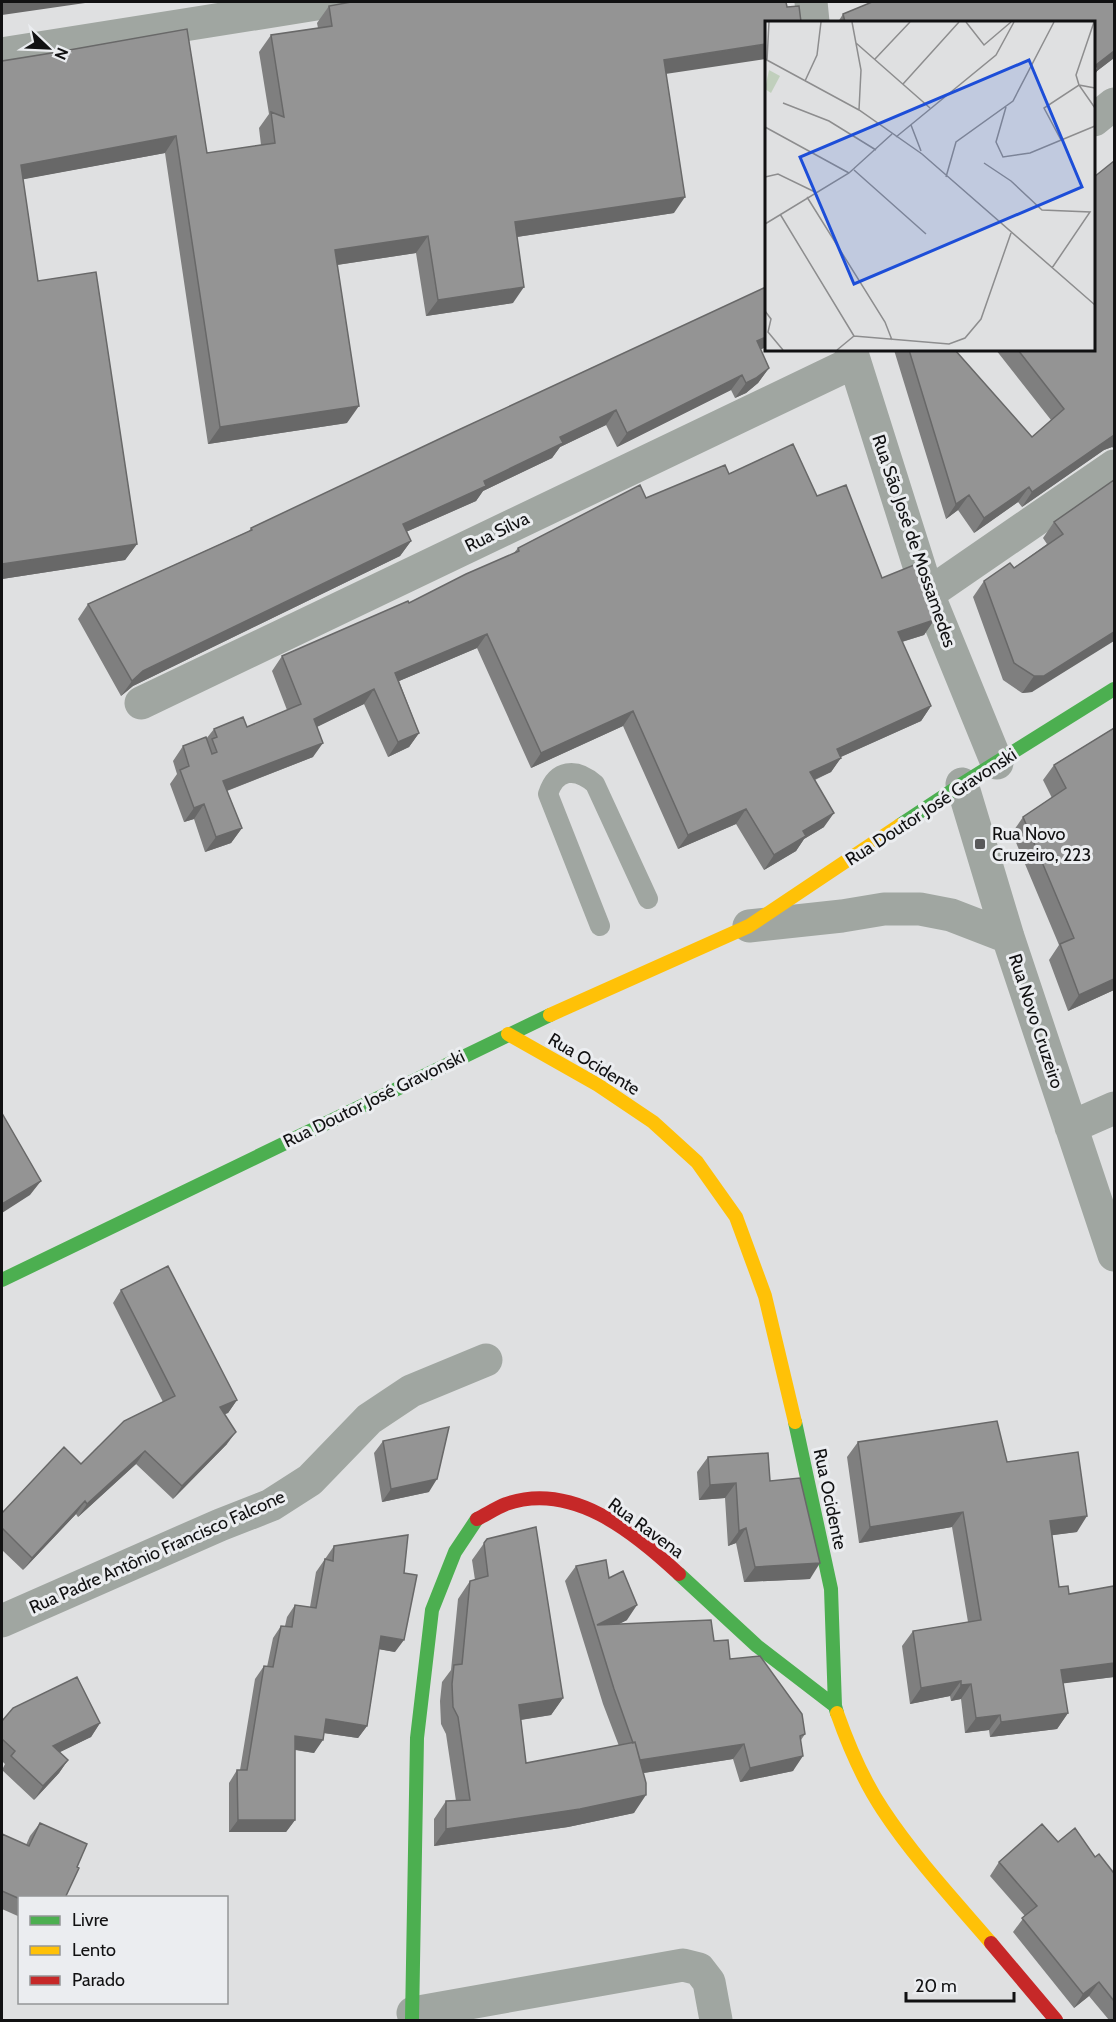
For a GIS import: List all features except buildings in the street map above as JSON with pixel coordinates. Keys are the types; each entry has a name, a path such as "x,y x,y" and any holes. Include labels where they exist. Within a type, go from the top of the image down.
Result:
{"street":[{"path":"2,54 329,2"},
{"path":"1095,119 1114,104"},
{"name":"Rua São José de Mossamedes","path":"853,356 928,594 997,763"},
{"name":"Rua Silva","path":"141,703 853,356"},
{"path":"928,594 1114,466"},
{"name":"Rua Doutor José Gravonski","path":"2,1280 508,1034 749,926 962,784 1114,689"},
{"name":"Rua Novo Cruzeiro","path":"962,784 1008,937 1114,1256"},
{"name":"Rua Doutor José Gravonski","path":"749,926 884,909 920,909 951,915 1008,937"},
{"name":"Rua Ocidente","path":"508,1034 598,1085 653,1122 697,1162 736,1217 765,1296 831,1588 835,1706 847,1741 883,1810 933,1875 1056,2020"},
{"path":"1071,1127 1114,1108"},
{"name":"Rua Padre Antônio Francisco Falcone","path":"2,1621 220,1525 271,1505 310,1480 369,1419 411,1390 486,1360"},
{"name":"Rua Ravena","path":"412,2017 417,1737 432,1610 455,1552 476,1520 507,1504 545,1498 575,1503 606,1517 664,1560 757,1646 835,1706"},
{"path":"412,2017 683,1965 699,1969 709,1982 716,2020"}],"lane":[{"path":"600,926 548,794 552,782 563,774 578,773 588,777 595,784 648,899"}],"traffic: fast":[{"path":"900,825 1114,689"},
{"path":"2,1280 550,1015"},
{"path":"795,1422 831,1589 837,1713"},
{"path":"412,2020 417,1738 432,1610 455,1552 477,1519"},
{"path":"679,1574 757,1646 835,1706"}],"traffic: slow":[{"path":"550,1015 749,926 900,825"},
{"path":"508,1034 598,1085 653,1122 697,1162 736,1217 765,1296 795,1422"},
{"path":"837,1713 857,1763 883,1810 921,1861 991,1943"}],"traffic: jam":[{"path":"477,1519 506,1504 531,1499 555,1499 578,1505 622,1527 679,1574"},
{"path":"991,1943 1056,2020"}],"place":[{"name":"Rua Novo Cruzeiro, 223","path":"980,844"}]}
